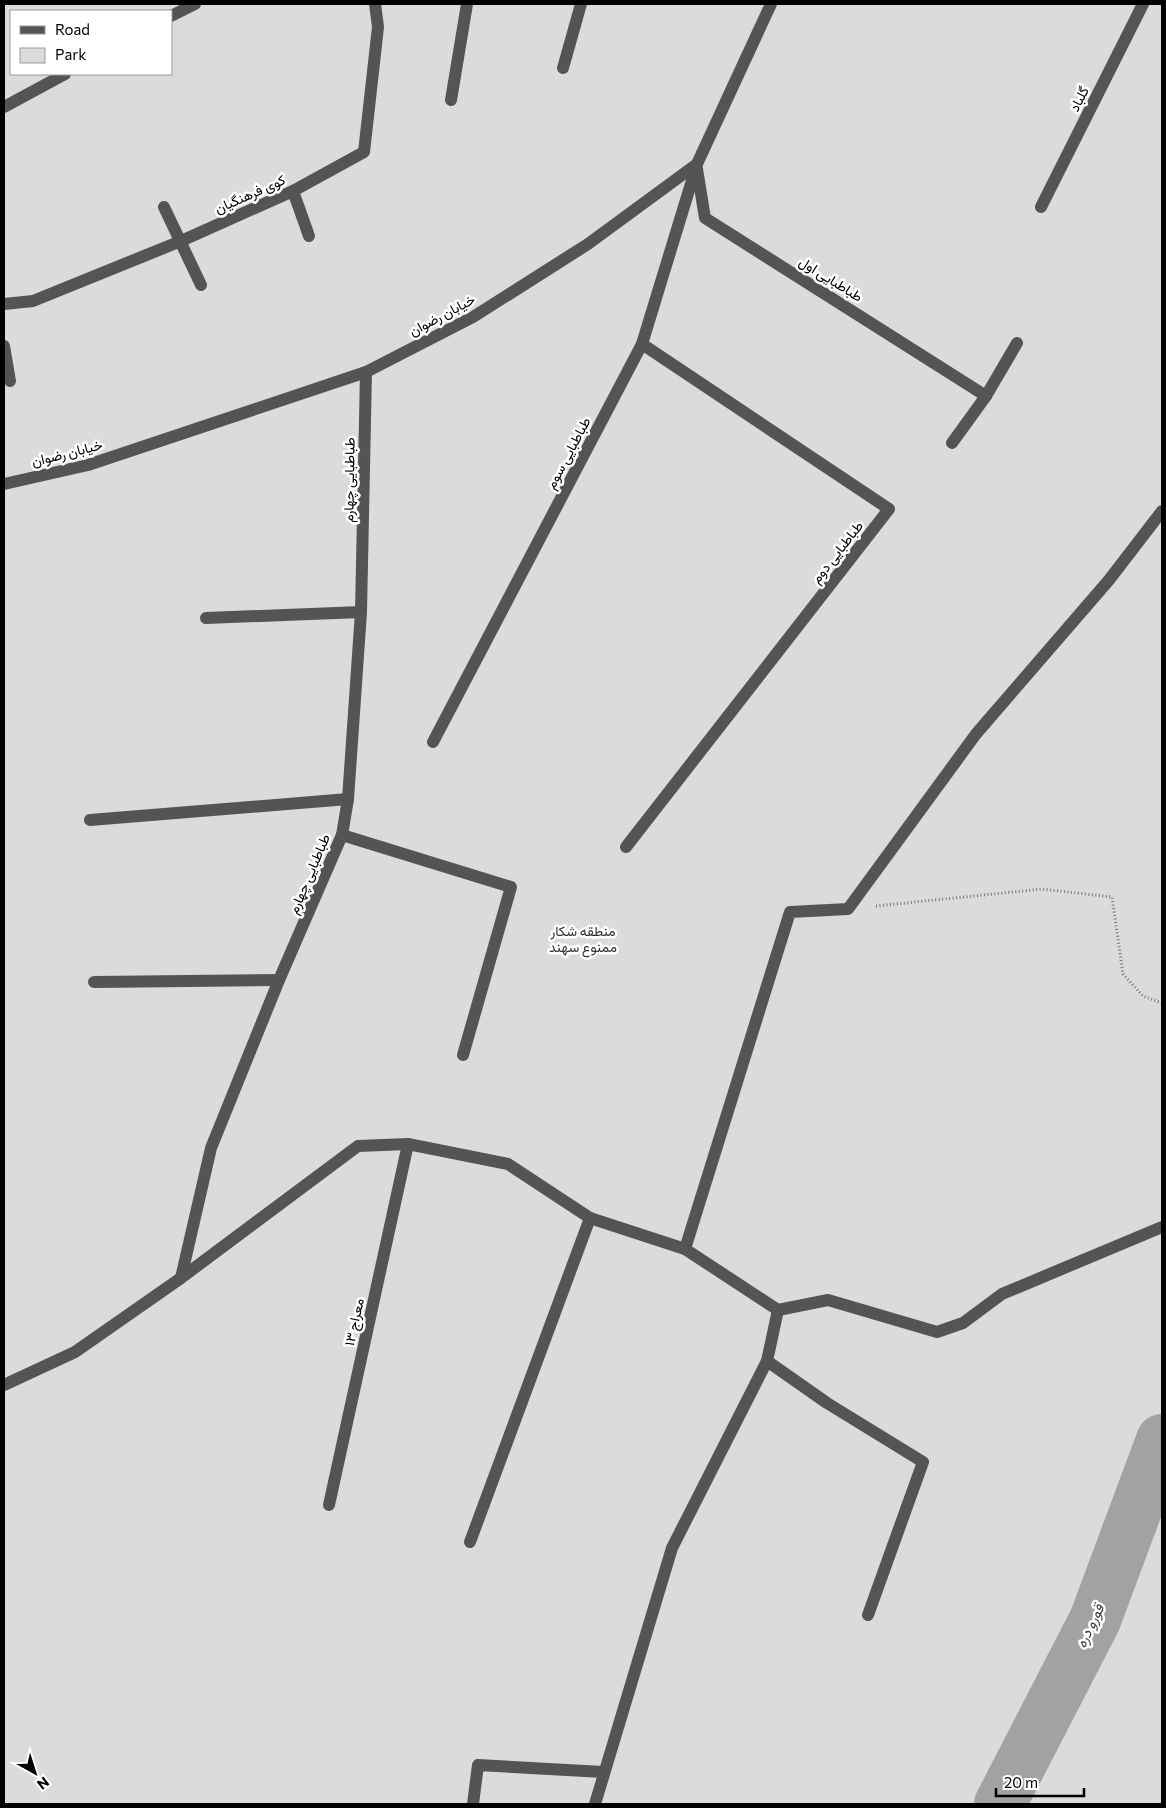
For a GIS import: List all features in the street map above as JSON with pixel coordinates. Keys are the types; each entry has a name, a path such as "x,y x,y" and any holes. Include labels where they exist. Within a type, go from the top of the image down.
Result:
{"street":[{"path":"172,16 195,4"},
{"name":"کوی فرهنگیان","path":"4,304 33,301 182,241 293,191 364,152 378,27 375,4"},
{"path":"451,100 467,4"},
{"path":"563,68 581,4"},
{"name":"خیابان رضوان","path":"4,484 88,465 366,372 473,317 588,244 697,164 771,4"},
{"name":"گلباد","path":"1041,207 1143,4"},
{"path":"4,107 63,75"},
{"name":"طباطبایی سوم","path":"433,742 642,344 697,164"},
{"name":"طباطبایی اول","path":"697,164 705,218 986,396"},
{"path":"293,191 309,236"},
{"path":"164,206 201,285"},
{"path":"952,443 986,396 1017,343"},
{"name":"طباطبایی دوم","path":"626,847 889,510 642,344"},
{"path":"4,346 10,381"},
{"name":"طباطبایی چهارم","path":"181,1278 211,1148 279,980 342,835 348,799 361,612 366,372"},
{"path":"685,1249 790,912 848,909 976,734 1109,580 1162,512"},
{"path":"206,618 361,612"},
{"path":"90,820 348,799"},
{"path":"342,835 511,887 463,1055"},
{"path":"94,982 279,980"},
{"path":"4,1385 75,1352 181,1278 358,1146 408,1144 508,1164 590,1218 685,1249 778,1310 828,1300 938,1332 962,1323 1002,1294 1162,1227"},
{"name":"معراج ۱۳","path":"329,1505 408,1144"},
{"path":"470,1542 590,1218"},
{"path":"594,1804 672,1548 767,1360 778,1310"},
{"path":"767,1360 827,1403 923,1462 868,1615"},
{"path":"473,1804 478,1765 603,1772"}],"path":[{"path":"848,909 1042,889 1112,897 1123,974 1143,996 1162,1003"}],"green space":[{"name":"منطقه شکار ممنوع سهند","path":"4,4 1162,4 1162,1804 4,1804"}],"waterway":[{"name":"قورو دره","path":"1000,1804 1095,1620 1162,1440"}]}
